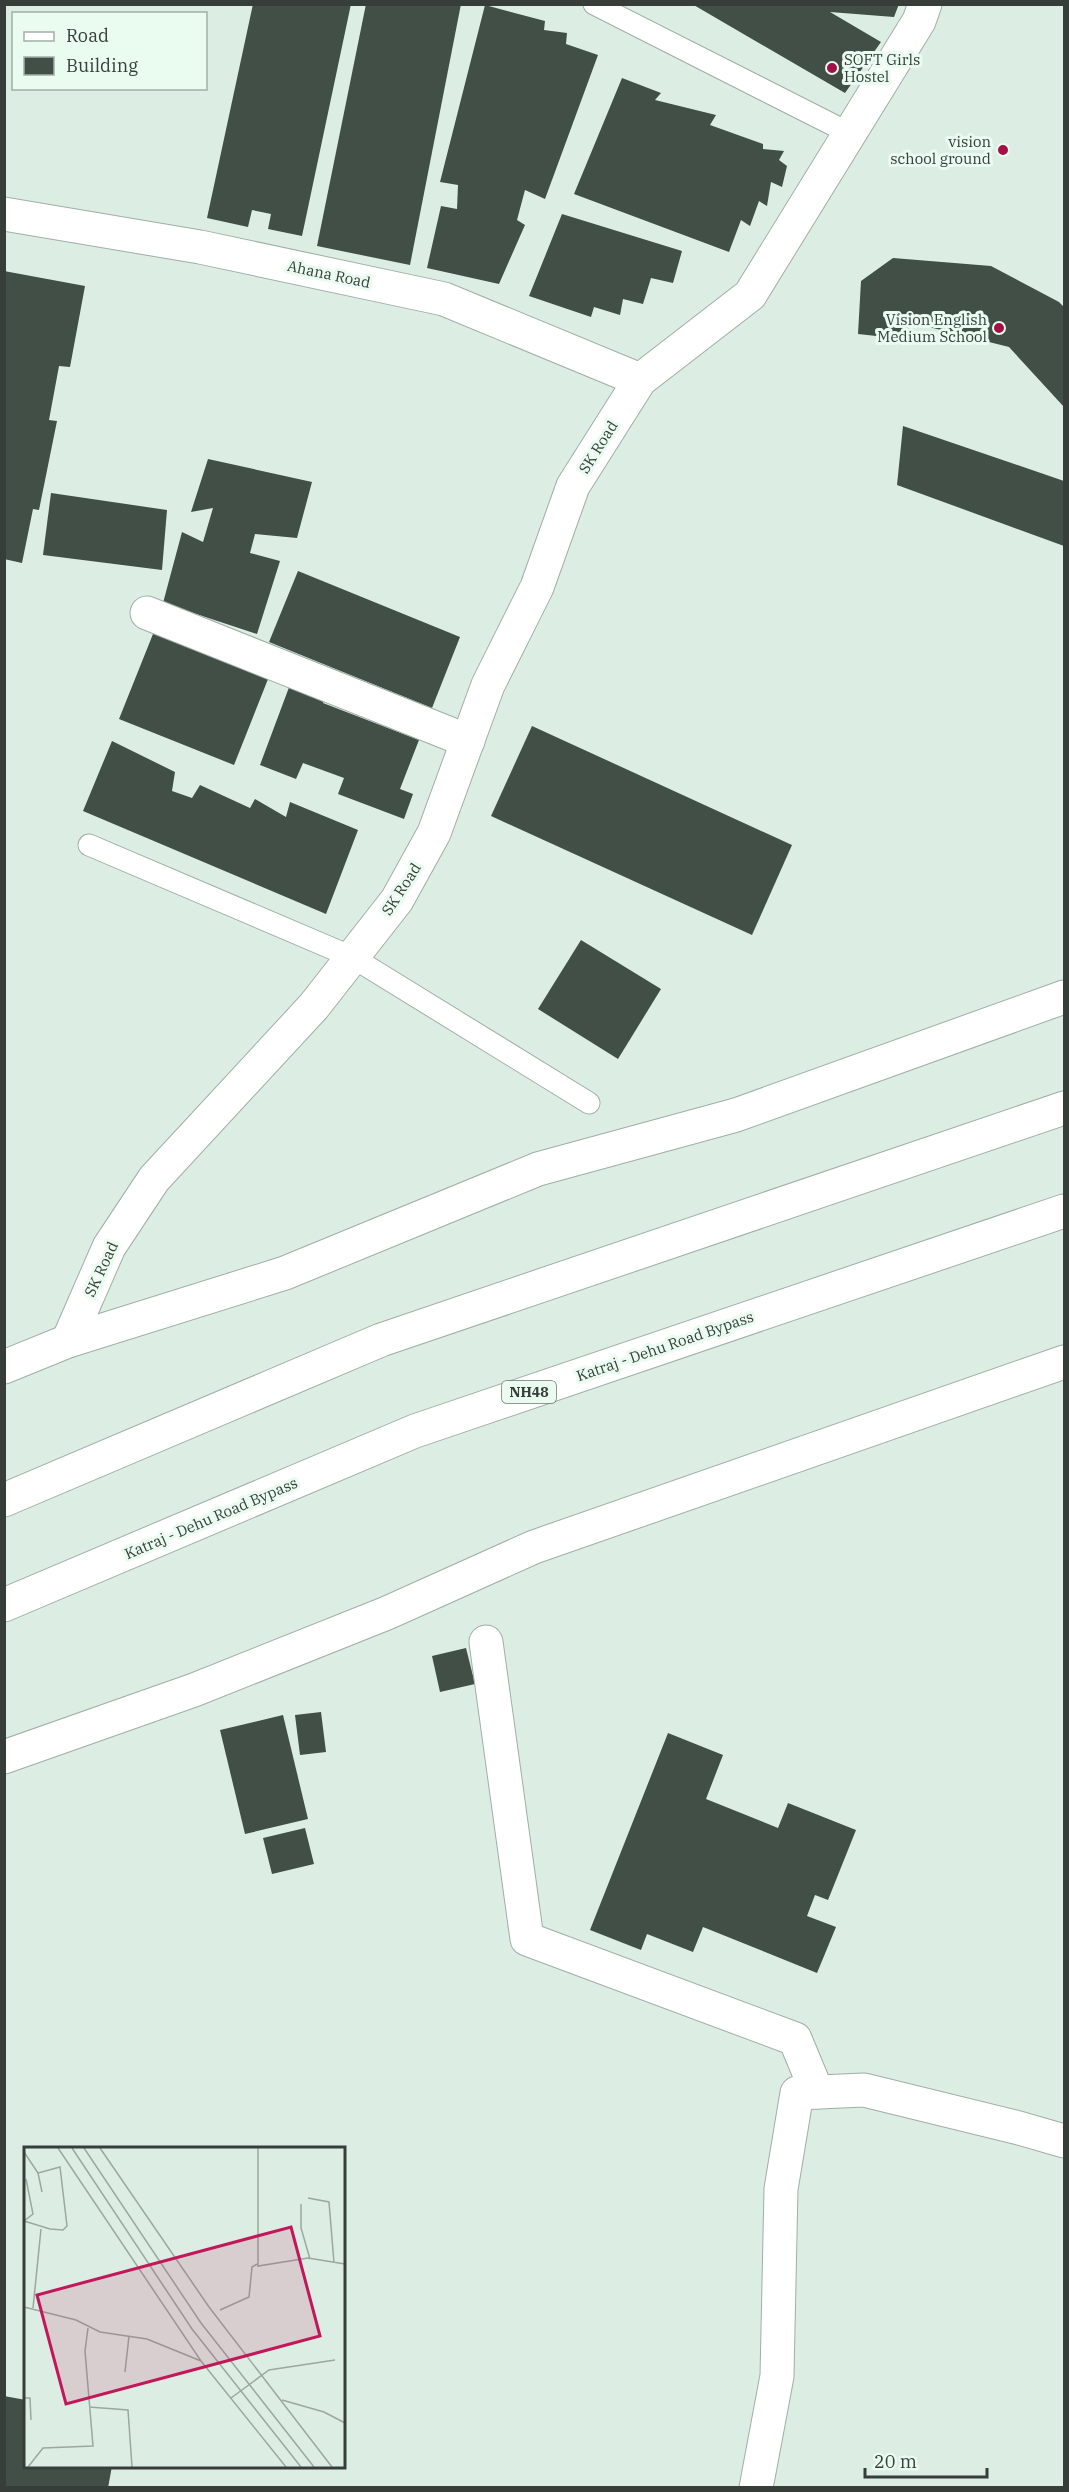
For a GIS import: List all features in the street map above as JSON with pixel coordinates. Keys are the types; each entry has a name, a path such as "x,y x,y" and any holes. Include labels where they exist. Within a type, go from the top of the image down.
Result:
{"main road":[{"path":"640,380 750,295 919,21 926,4"},
{"name":"Ahana Road","path":"4,214 200,247 444,299 640,380"},
{"name":"SK Road","path":"68,1341 109,1247 153,1179 314,1006 397,900 434,833 488,685 537,587 573,486 640,380"},
{"path":"147,613 468,741"},
{"path":"4,1367 68,1341 285,1273 538,1169 735,1115 1065,997"},
{"path":"4,1500 381,1340 1065,1108"},
{"name":"Katraj - Dehu Road Bypass","path":"4,1605 415,1431 1065,1211"},
{"path":"4,1757 227,1677 387,1613 534,1547 1065,1362"},
{"path":"486,1642 527,1939 795,2039 817,2092"},
{"path":"756,2487 777,2376 781,2189 797,2093 864,2090 1065,2141"}],"lane":[{"path":"594,4 849,133"},
{"path":"89,845 352,957 589,1104"}],"building":[{"path":"253,4 351,4 302,236 268,229 271,214 252,210 248,227 207,218"},
{"path":"366,4 461,4 410,265 317,246"},
{"name":"SOFT Girls Hostel","path":"692,4 899,4 894,17 830,12 881,42 845,93"},
{"path":"485,5 545,21 544,30 567,33 566,44 598,55 545,199 525,190 517,220 525,225 499,284 427,268 441,206 457,209 458,185 440,182"},
{"path":"622,78 661,93 655,100 716,115 710,125 763,144 763,149 784,151 779,160 787,166 782,187 771,182 767,206 759,201 750,226 741,220 729,252 574,194"},
{"path":"562,214 682,251 673,283 651,278 643,304 623,299 620,315 594,307 591,317 529,296"},
{"name":"Vision English Medium School","path":"893,258 991,266 1059,302 1064,307 1064,407 1009,347 913,323 904,339 858,334 861,281"},
{"path":"4,271 85,286 70,367 59,366 49,420 57,421 39,510 33,509 22,563 4,559"},
{"path":"903,426 1064,481 1064,546 897,485"},
{"path":"208,459 312,482 297,538 255,534 250,553 280,561 257,634 163,603 182,532 203,542 213,508 191,512"},
{"path":"51,493 167,510 162,570 43,555"},
{"path":"298,571 460,637 432,708 269,642"},
{"path":"155,629 270,674 234,765 119,719"},
{"path":"291,682 326,694 323,703 419,740 400,789 413,794 404,819 338,794 344,778 303,763 296,779 260,765"},
{"path":"532,726 792,845 752,935 491,816"},
{"path":"112,741 175,772 172,791 192,798 200,785 250,808 255,799 286,817 290,802 358,830 326,914 83,811"},
{"path":"581,940 661,989 618,1059 538,1009"},
{"path":"466,1648 475,1684 440,1692 432,1656"},
{"path":"321,1712 326,1752 300,1755 295,1715"},
{"path":"283,1715 308,1819 245,1834 220,1730"},
{"path":"668,1733 723,1755 706,1799 778,1828 788,1803 856,1830 828,1900 815,1895 807,1916 836,1927 817,1973 703,1927 693,1952 647,1934 641,1950 590,1930"},
{"path":"305,1828 314,1864 272,1874 263,1838"},
{"path":"4,2396 24,2400 24,2468 112,2468 108,2488 4,2488"}],"place":[{"name":"SOFT Girls Hostel","path":"832,68"},
{"name":"vision school ground","path":"1003,150"},
{"name":"Vision English Medium School","path":"999,328"}]}
